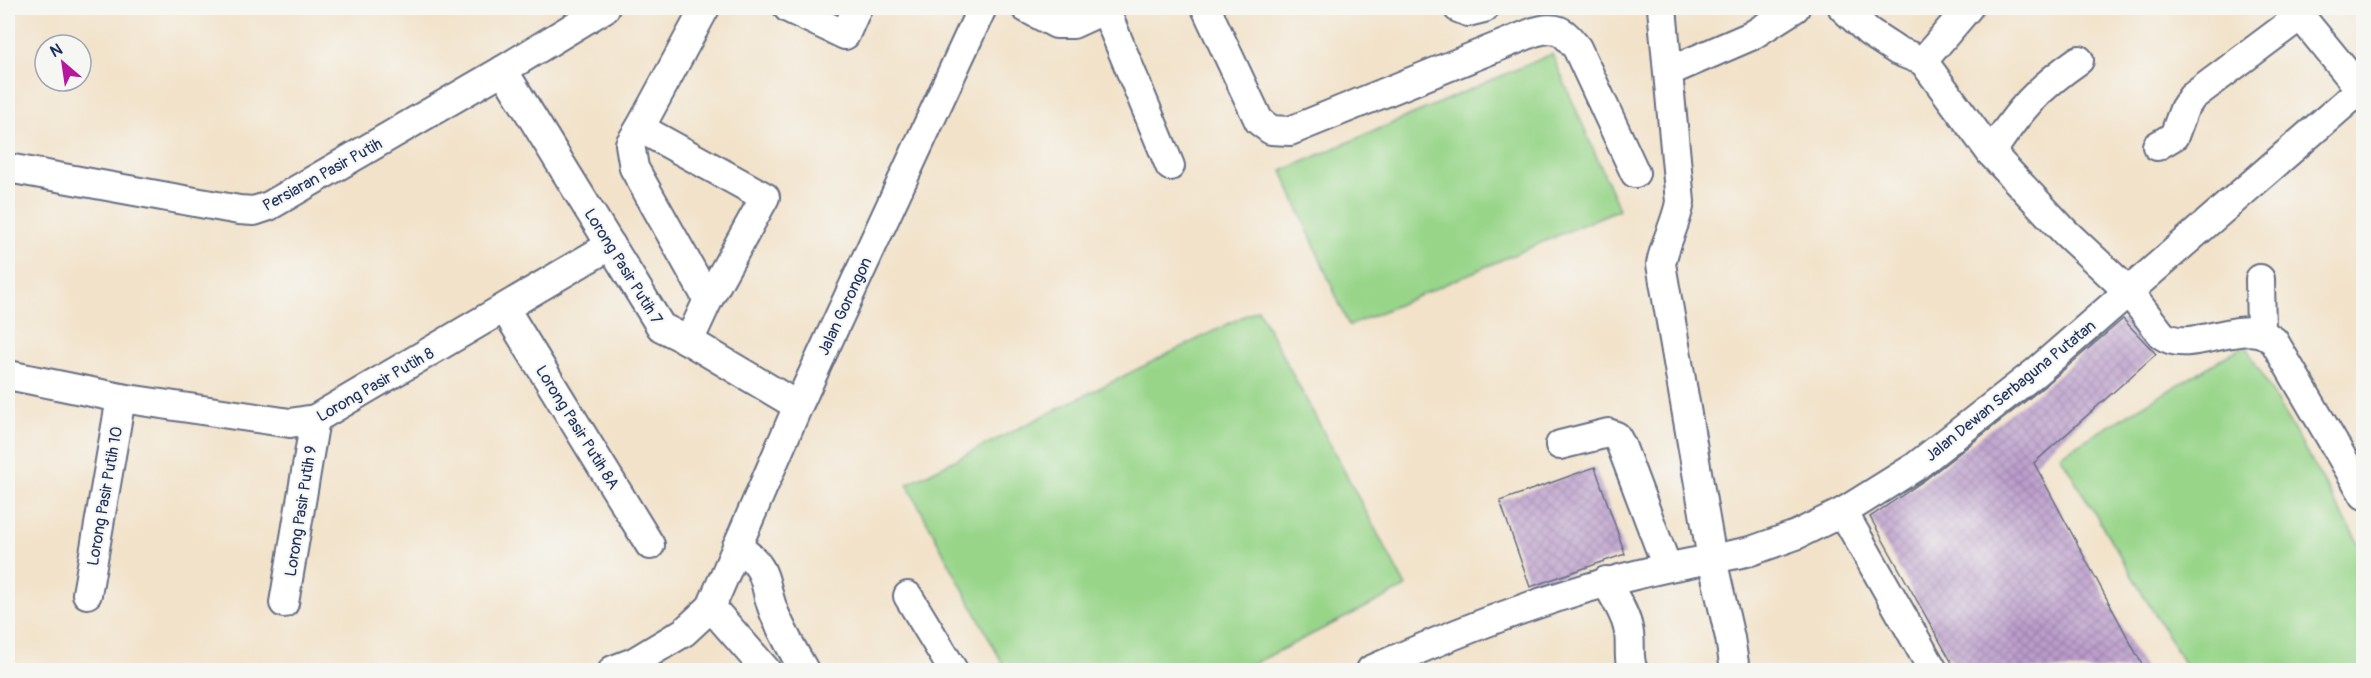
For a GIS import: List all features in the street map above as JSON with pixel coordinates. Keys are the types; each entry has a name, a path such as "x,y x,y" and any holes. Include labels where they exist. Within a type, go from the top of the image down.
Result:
{"street":[{"name":"Persiaran Pasir Putih","path":"8,168 254,211 270,206 605,8"},
{"path":"705,8 630,144 634,168 708,300"},
{"path":"788,8 844,35 857,8"},
{"name":"Jalan Gorongon","path":"711,607 798,406 982,8"},
{"path":"1026,8 1056,24 1073,24 1106,8 1170,166"},
{"path":"1206,8 1258,121 1271,130 1290,131 1523,36 1552,28 1566,34 1577,48 1635,173"},
{"path":"1458,8 1468,12 1484,8"},
{"path":"1662,8 1670,70 1680,202 1678,216 1664,246 1661,264 1712,559 1735,670"},
{"path":"1670,70 1751,36 1795,8"},
{"path":"1843,8 1869,32 1898,51 1923,61 1991,153 2066,232 2128,291 2169,341 2180,342 2247,331 2261,333 2274,341 2364,495"},
{"path":"1923,61 1968,8"},
{"path":"2157,146 2174,136 2184,109 2197,92 2297,12 2358,77"},
{"path":"1991,153 2028,101 2050,80 2079,60"},
{"name":"Lorong Pasir Putih 7","path":"503,70 661,327 689,341 798,406"},
{"name":"Jalan Dewan Serbaguna Putatan","path":"1371,670 1551,598 1605,581 1751,551 1796,535 1843,512 1915,467 2036,372 2128,291 2358,77"},
{"path":"640,128 765,197 708,300 689,341"},
{"name":"Lorong Pasir Putih 8","path":"8,375 121,398 290,423 315,419 611,245"},
{"path":"2260,279 2261,333"},
{"name":"Lorong Pasir Putih 8A","path":"505,309 650,545"},
{"name":"Lorong Pasir Putih 10","path":"87,594 121,398"},
{"name":"Lorong Pasir Putih 9","path":"285,603 315,419"},
{"path":"1560,445 1608,433 1616,436 1622,445 1667,567"},
{"path":"1843,512 1933,670"},
{"path":"737,546 758,564 765,576 774,615 804,670"},
{"path":"1605,581 1626,620 1629,631 1629,655 1633,670"},
{"path":"908,596 953,670"},
{"path":"613,670 634,662 684,632 711,607 766,670"}],"green space":[{"path":"1552,54 1619,209 1349,326 1282,171"},
{"path":"1258,309 1406,587 1241,670 1006,670 907,484"},
{"path":"2245,345 2363,551 2363,670 2188,670 2060,455"}],"building":[{"path":"2123,319 2156,354 2034,463 2145,670 1956,670 1870,517 1925,480 2046,385"},
{"path":"1595,467 1625,554 1530,587 1500,501"}]}
